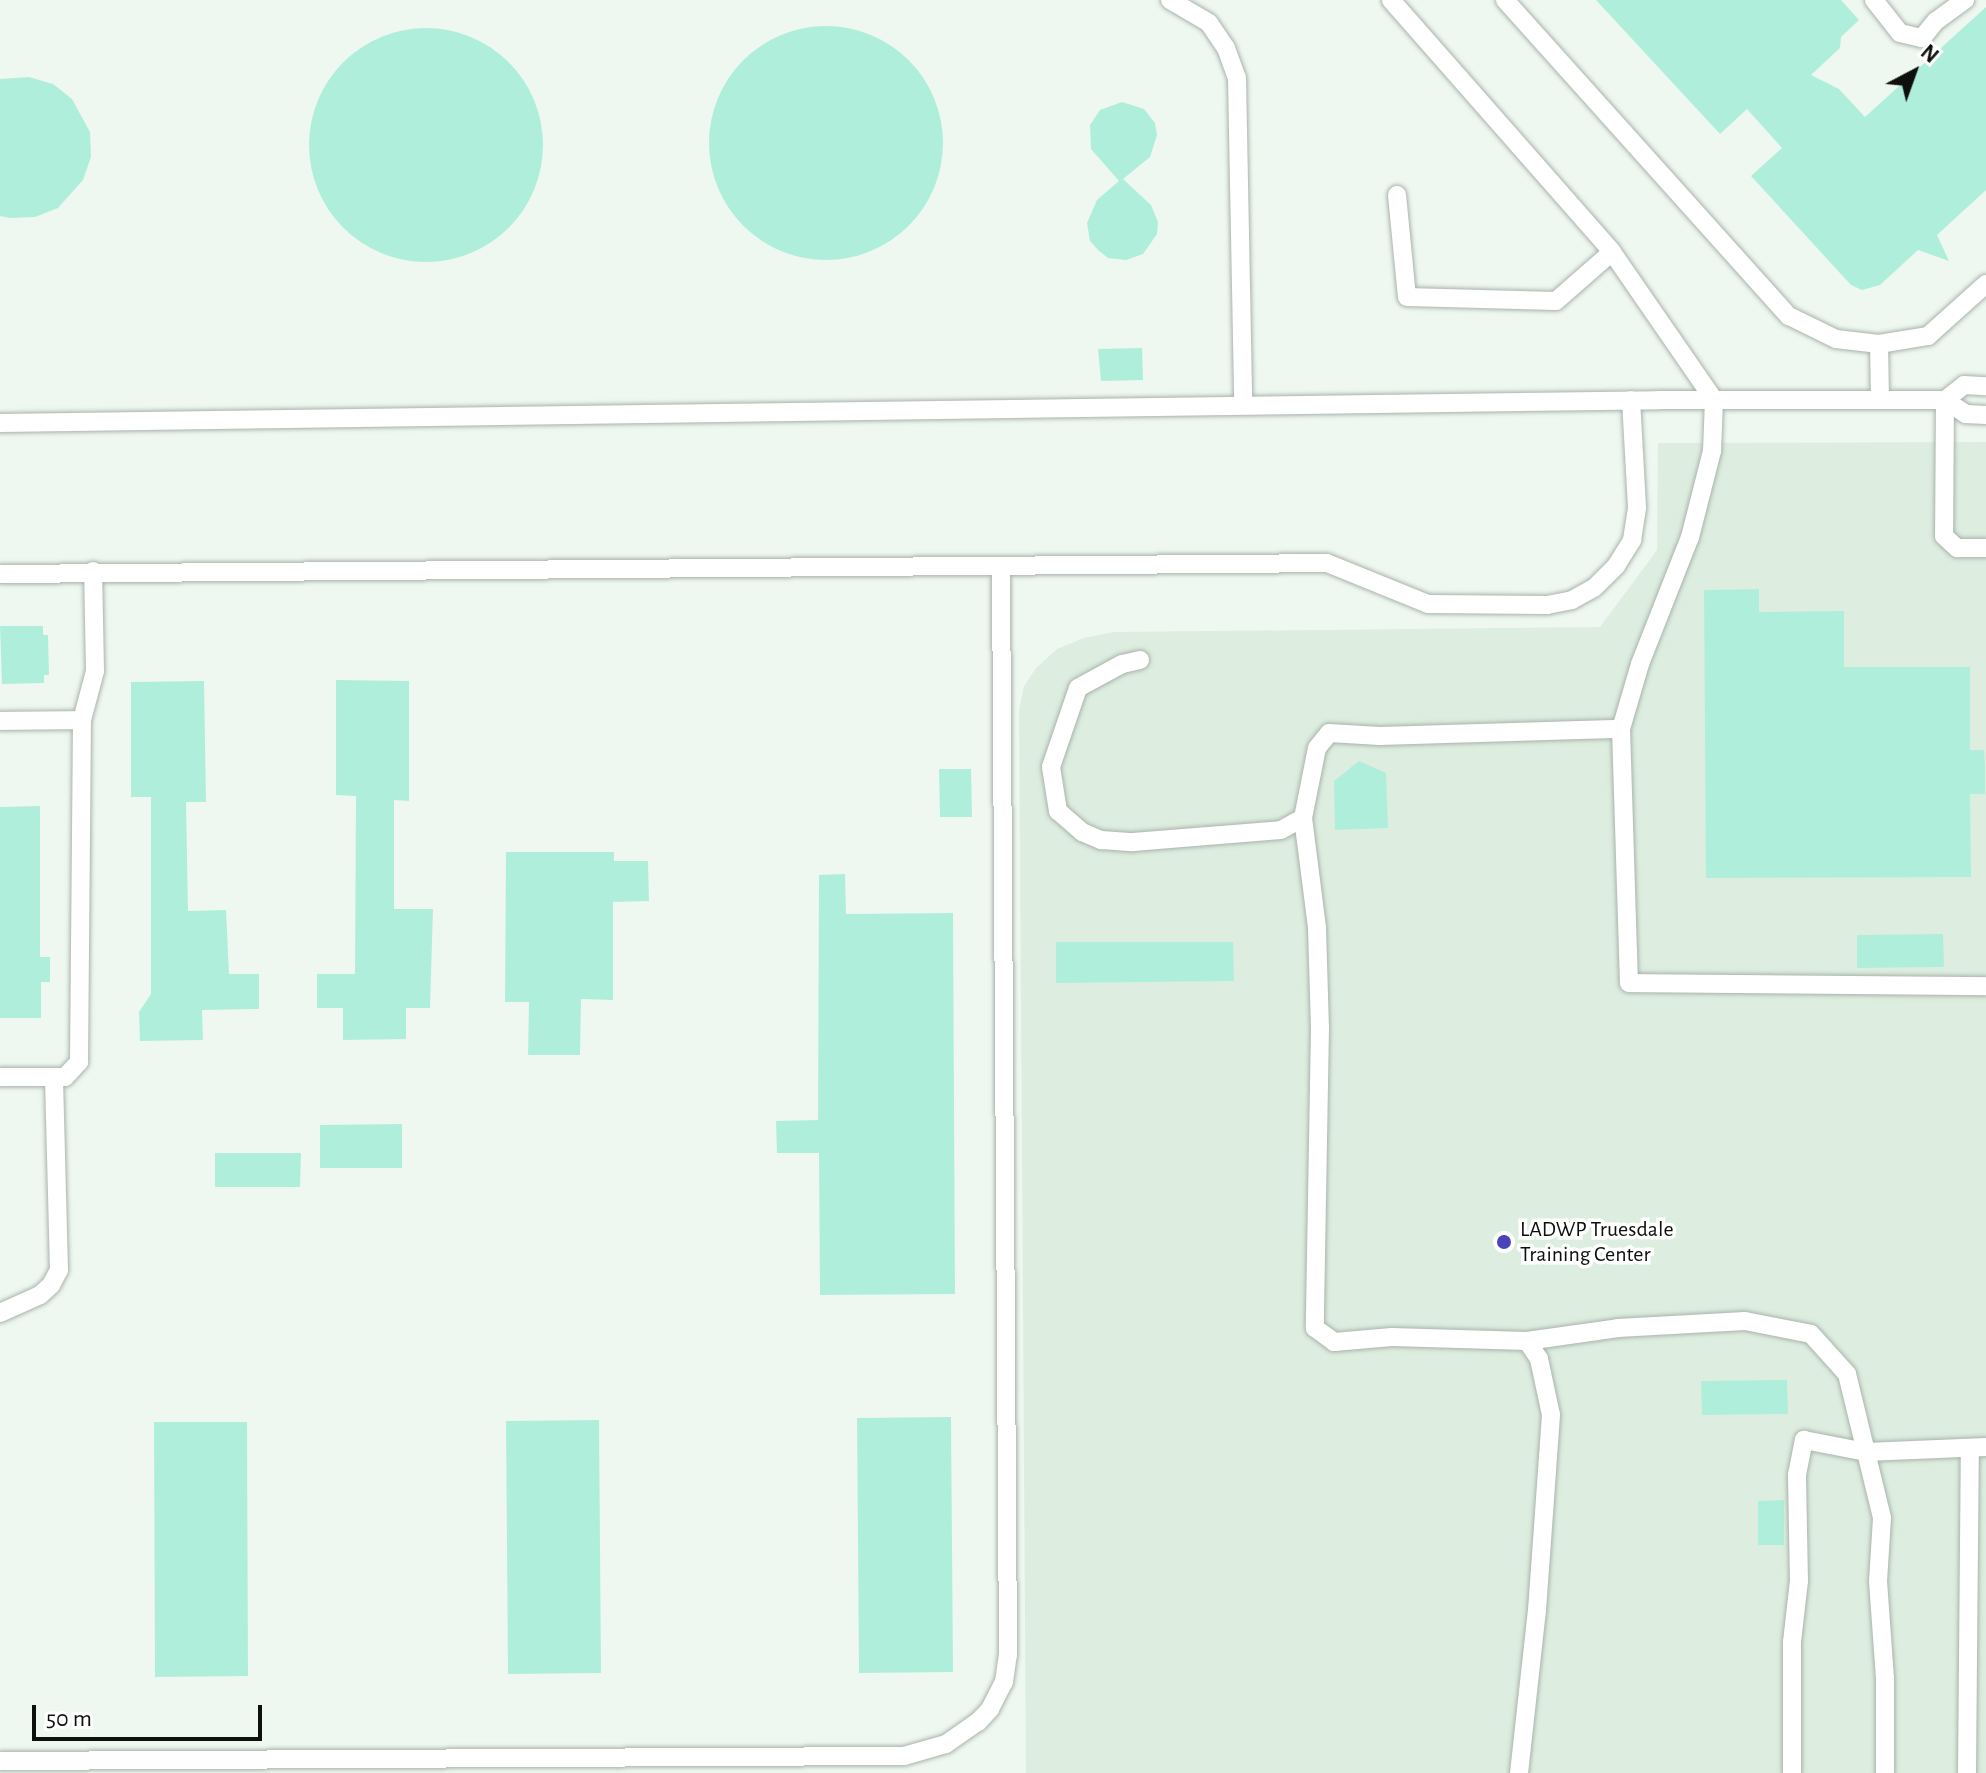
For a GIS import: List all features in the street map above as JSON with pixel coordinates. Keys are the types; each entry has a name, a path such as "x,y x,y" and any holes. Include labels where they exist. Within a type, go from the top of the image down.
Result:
{"lane":[{"path":"1170,0 1209,23 1226,48 1237,78 1243,405"},
{"path":"1391,0 1612,252 1714,400 1712,451 1690,537 1640,664 1621,729 1629,983 1986,986"},
{"path":"1505,0 1789,316 1836,339 1879,344 1928,336 1986,284"},
{"path":"1874,0 1900,33 1922,38 1936,21 1965,0"},
{"path":"1397,195 1407,297 1556,301 1612,252"},
{"path":"1879,344 1880,400"},
{"path":"1945,400 1964,385 1986,386"},
{"path":"0,574 1327,563 1428,604 1547,605 1572,600 1606,577 1632,540 1637,507 1631,400"},
{"path":"0,423 1631,400 1945,400 1966,414 1986,415"},
{"path":"1945,400 1944,536 1957,548 1986,548"},
{"path":"0,1761 904,1756 946,1744 978,1722 990,1709 1004,1682 1008,1655 1001,567"},
{"path":"0,1077 54,1078 70,1074 80,1055 82,720 95,671 93,571"},
{"path":"1140,660 1122,664 1078,688 1051,767 1058,811 1082,832 1101,840 1133,842 1281,830 1303,818"},
{"path":"0,721 82,720"},
{"path":"1621,729 1380,736 1329,733 1317,748 1303,818 1317,928 1320,1027 1315,1328 1334,1342 1392,1337 1527,1341 1697,1321 1745,1321 1811,1334 1847,1374 1882,1518 1878,1581 1885,1678 1885,1773"},
{"path":"0,1313 40,1295 51,1285 59,1270 54,1078"},
{"path":"1519,1773 1537,1610 1551,1415 1539,1359 1527,1341"},
{"path":"1792,1773 1792,1642 1799,1581 1797,1475 1804,1440 1866,1452 1978,1448 1967,1773"}],"shaded area":[{"name":"LADWP Truesdale Training Center","path":"1986,442 1986,1773 1026,1773 1019,710 1024,686 1036,668 1057,649 1084,638 1114,632 1600,627 1657,550 1658,443"}],"building":[{"path":"1596,0 1841,0 1859,20 1841,37 1840,48 1811,75 1839,89 1865,117 1986,7 1986,190 1937,235 1949,261 1918,250 1880,285 1862,290 1851,285 1751,176 1782,148 1747,109 1720,134"},
{"path":"826,26 849,28 871,35 909,60 934,98 941,120 941,166 934,188 909,226 871,251 849,258 826,260 803,258 781,251 743,226 718,188 711,166 709,143 711,120 718,98 743,60 781,35 803,28"},
{"path":"426,28 449,30 471,37 509,62 534,100 541,122 541,168 534,190 509,228 471,253 449,260 426,262 403,260 381,253 343,228 318,190 311,168 309,145 311,122 318,100 343,62 381,37 403,30"},
{"path":"29,77 53,84 72,99 90,132 91,157 83,180 58,208 35,217 10,218 0,216 0,79"},
{"path":"1122,102 1144,109 1155,123 1157,135 1150,157 1123,179 1151,205 1158,222 1157,234 1143,254 1126,260 1108,258 1098,250 1090,241 1087,223 1097,200 1119,181 1091,149 1090,125 1100,110"},
{"path":"1142,348 1143,380 1101,381 1098,349"},
{"path":"1759,589 1759,612 1844,611 1844,667 1970,667 1970,750 1984,750 1985,766 1985,794 1970,794 1971,877 1706,878 1704,590"},
{"path":"0,626 43,626 43,635 48,635 49,675 44,675 44,683 2,684"},
{"path":"336,680 409,681 409,801 394,800 394,909 433,909 430,1008 406,1008 406,1039 343,1040 343,1008 317,1008 317,974 355,974 356,796 336,795"},
{"path":"204,681 206,802 186,802 188,911 226,910 229,974 259,974 259,1009 202,1010 203,1040 140,1041 139,1012 151,994 151,797 131,797 131,682"},
{"path":"1359,761 1386,773 1388,828 1335,830 1334,781"},
{"path":"939,769 971,769 972,817 940,817"},
{"path":"40,806 40,957 50,957 50,982 41,982 41,1018 0,1018 0,807"},
{"path":"506,852 614,852 614,861 648,861 649,901 613,902 613,1000 581,999 580,1055 528,1055 529,1002 505,1002"},
{"path":"845,874 846,914 953,913 955,1294 820,1295 819,1153 777,1153 776,1121 818,1120 819,875"},
{"path":"1943,934 1944,967 1857,968 1857,935"},
{"path":"1056,942 1233,942 1234,981 1056,983"},
{"path":"402,1124 402,1168 320,1168 320,1125"},
{"path":"215,1153 301,1153 300,1187 215,1187"},
{"path":"1787,1380 1788,1414 1702,1415 1701,1381"},
{"path":"951,1417 953,1672 859,1673 857,1418"},
{"path":"599,1420 601,1673 508,1674 506,1421"},
{"path":"154,1422 247,1422 248,1676 155,1677"},
{"path":"1784,1500 1784,1545 1758,1545 1758,1501"}],"place":[{"name":"LADWP Truesdale Training Center","path":"1504,1242"}]}
